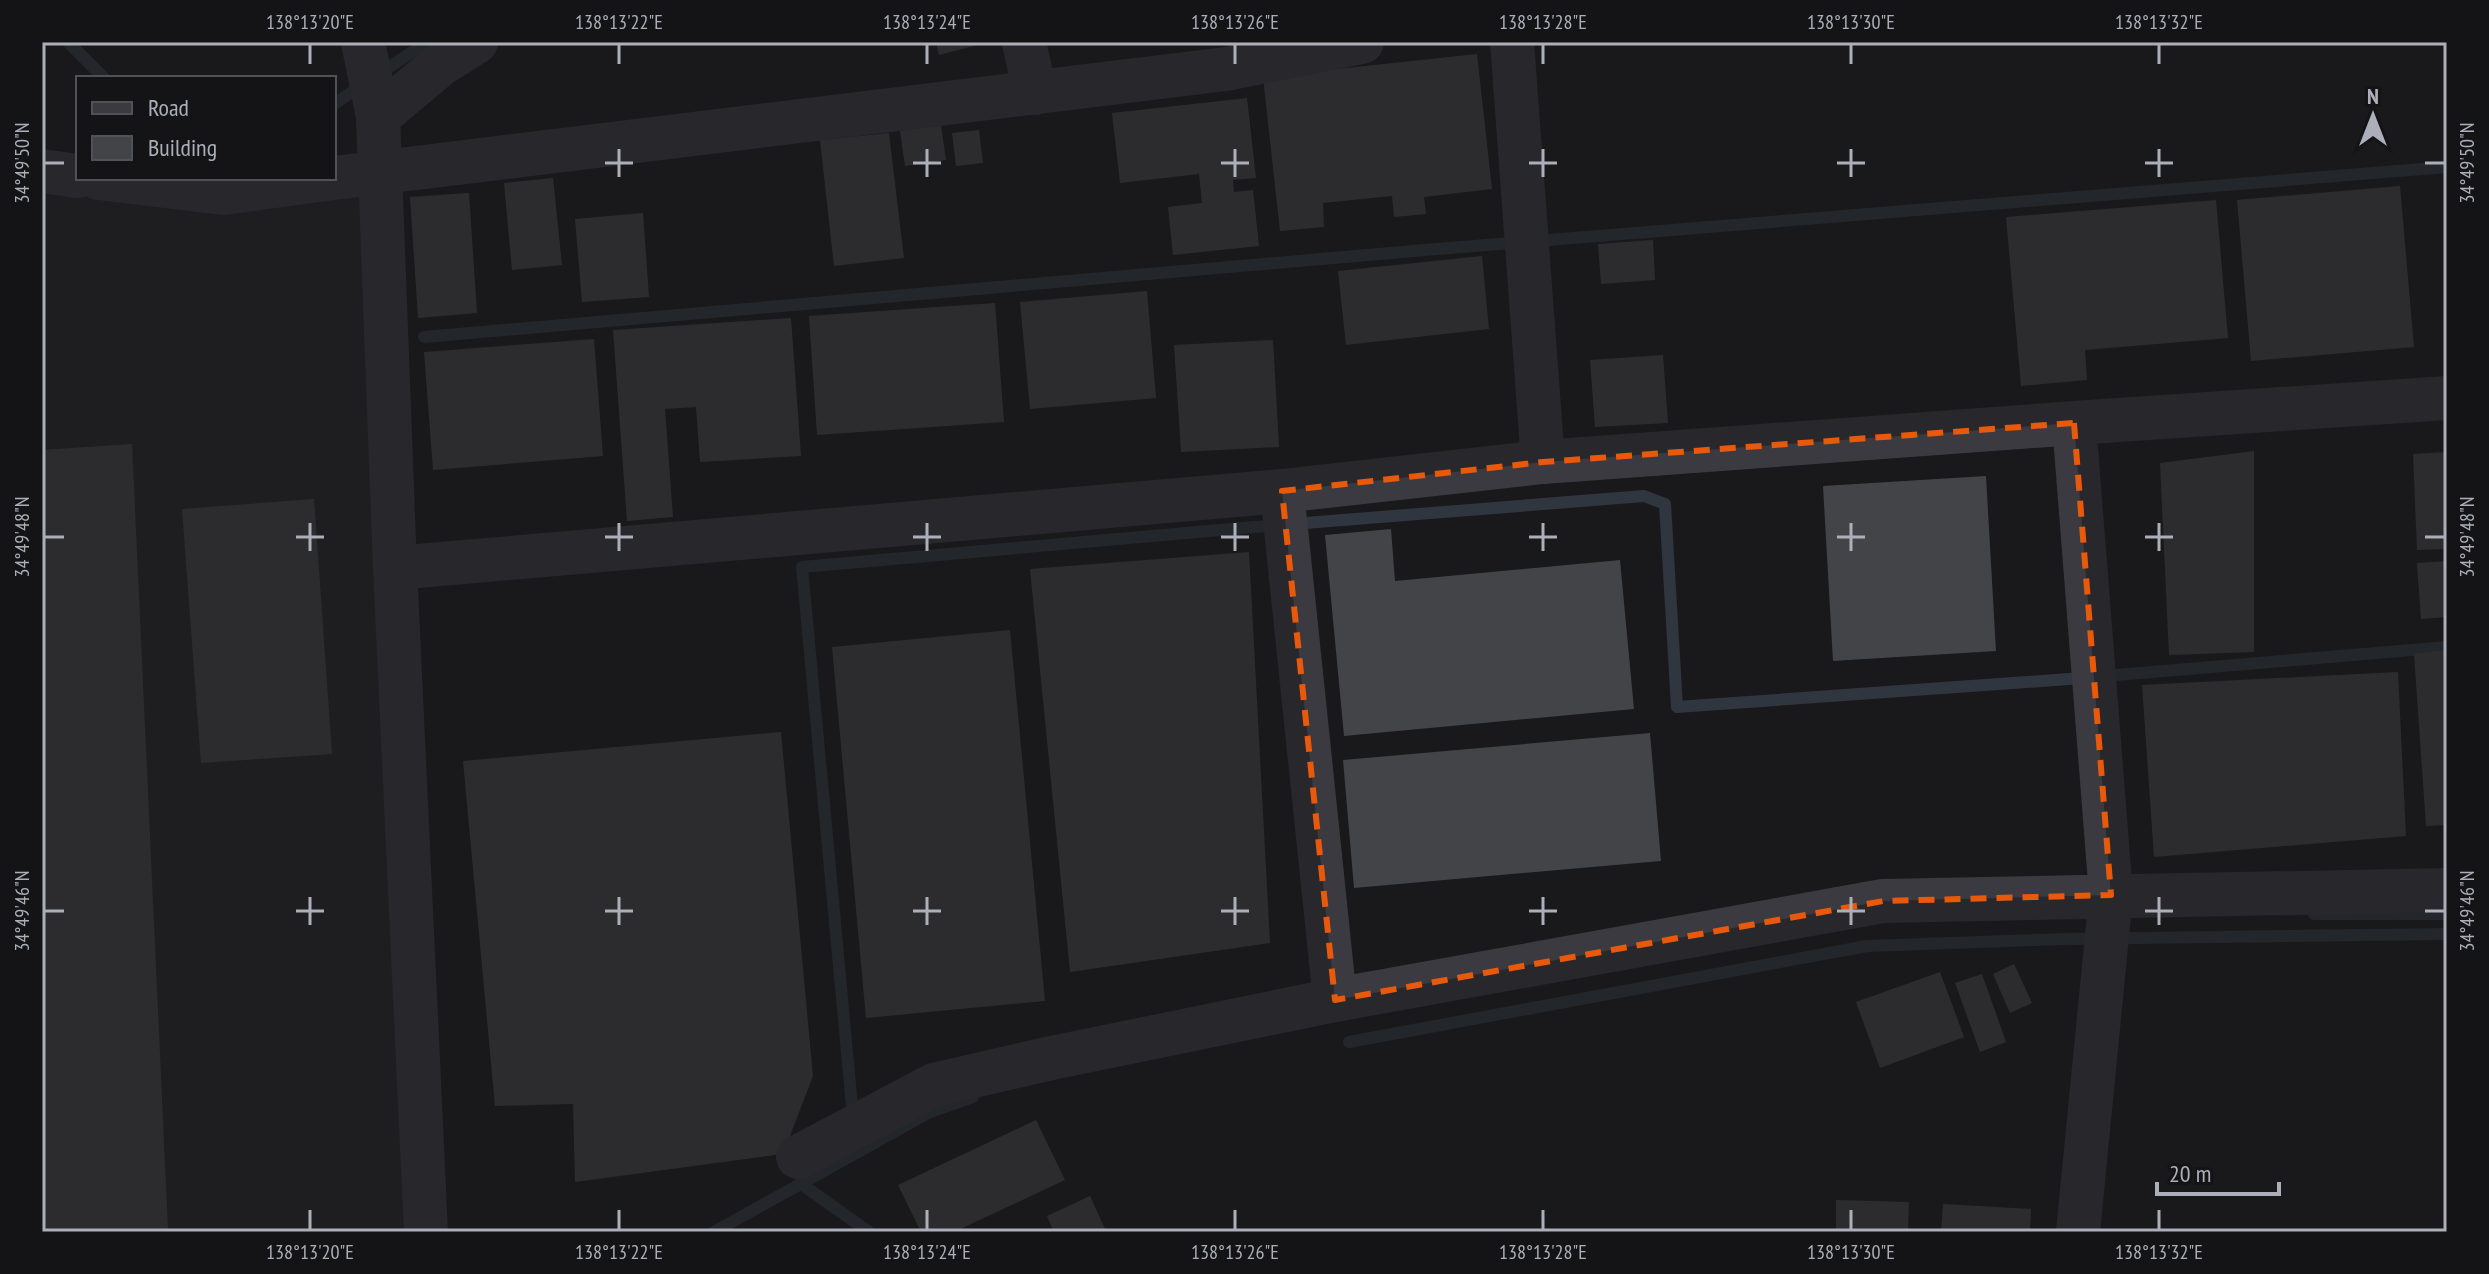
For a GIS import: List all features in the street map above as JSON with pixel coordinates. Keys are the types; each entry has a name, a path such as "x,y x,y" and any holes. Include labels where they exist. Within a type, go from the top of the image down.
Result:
{"street":[{"path":"363,42 378,117 381,172 395,568 426,1232"},
{"path":"378,117 441,64 476,42"},
{"path":"1024,42 1035,93"},
{"path":"336,178 1035,93 1193,57 1226,69 1362,42"},
{"path":"1512,42 1543,462"},
{"path":"42,171 76,176"},
{"path":"116,180 223,193 319,180"},
{"path":"395,568 1282,491 1543,462 2447,398"},
{"path":"2074,423 2111,895 2078,1232"},
{"path":"1282,491 1335,1000"},
{"path":"798,1157 934,1085 1335,1000 1883,901 2447,890"}],"highlighted area":[{"path":"2074,423 2111,895 1883,901 1335,1000 1282,491 1543,462"}],"shaded area":[{"path":"42,183 370,189 404,1232 42,1232"}],"building":[{"path":"936,42 984,42 985,43 939,55"},
{"path":"1477,54 1492,189 1424,197 1426,214 1394,217 1392,196 1323,203 1324,227 1280,231 1263,77"},
{"path":"1247,98 1256,178 1233,180 1234,192 1253,190 1259,246 1173,255 1168,207 1202,203 1199,174 1120,183 1112,113"},
{"path":"941,125 946,160 905,166 900,131"},
{"path":"979,130 983,163 956,166 952,133"},
{"path":"889,133 904,258 834,266 820,140"},
{"path":"553,178 562,265 512,270 504,183"},
{"path":"2400,186 2414,347 2251,361 2237,200"},
{"path":"469,193 477,313 418,318 410,197"},
{"path":"2216,200 2228,338 2085,350 2087,380 2021,386 2006,217"},
{"path":"643,213 649,297 582,302 575,219"},
{"path":"1653,240 1655,280 1601,284 1598,244"},
{"path":"1482,256 1489,329 1346,345 1338,271"},
{"path":"1147,291 1156,398 1030,409 1020,302"},
{"path":"995,303 1004,422 817,435 809,316"},
{"path":"791,318 801,456 700,462 696,407 665,409 673,517 627,521 613,330"},
{"path":"594,339 603,456 433,470 424,352"},
{"path":"1273,340 1279,447 1181,452 1174,345"},
{"path":"1663,355 1668,423 1595,427 1590,360"},
{"path":"132,444 168,1230 42,1232 42,450"},
{"path":"2254,451 2254,652 2169,655 2160,463"},
{"path":"2447,452 2447,549 2417,550 2413,454"},
{"path":"1986,476 1996,651 1833,661 1823,486"},
{"path":"314,499 332,754 201,763 182,509"},
{"path":"1391,529 1395,581 1620,560 1634,709 1344,736 1325,535"},
{"path":"1249,552 1270,943 1070,972 1030,569"},
{"path":"2447,561 2447,617 2421,619 2417,563"},
{"path":"1010,630 1045,1001 866,1018 832,647"},
{"path":"2447,650 2447,825 2426,826 2414,654"},
{"path":"2398,672 2406,836 2154,857 2142,685"},
{"path":"781,732 813,1076 783,1154 575,1182 573,1104 495,1106 463,761"},
{"path":"1650,733 1661,861 1354,888 1343,760"},
{"path":"2014,964 2032,1003 2010,1013 1993,974"},
{"path":"1940,972 1964,1037 1880,1068 1856,1002"},
{"path":"1982,974 2006,1042 1980,1052 1955,983"},
{"path":"1036,1120 1065,1180 954,1232 921,1232 898,1185"},
{"path":"1090,1196 1106,1231 1054,1232 1047,1216"},
{"path":"1836,1200 1909,1202 1908,1232 1836,1232"},
{"path":"1943,1204 2031,1209 2030,1232 1941,1232"}],"waterway":[{"path":"68,42 102,76"},
{"path":"336,103 427,42"},
{"path":"424,337 1425,250 2447,167"},
{"path":"853,1117 802,567 1644,496 1665,504 1677,707 2069,679 2447,647"},
{"path":"2314,914 2447,914"},
{"path":"1349,1042 1867,946 2065,939 2447,934"},
{"path":"714,1232 930,1112 973,1097"},
{"path":"800,1183 869,1232"}]}
